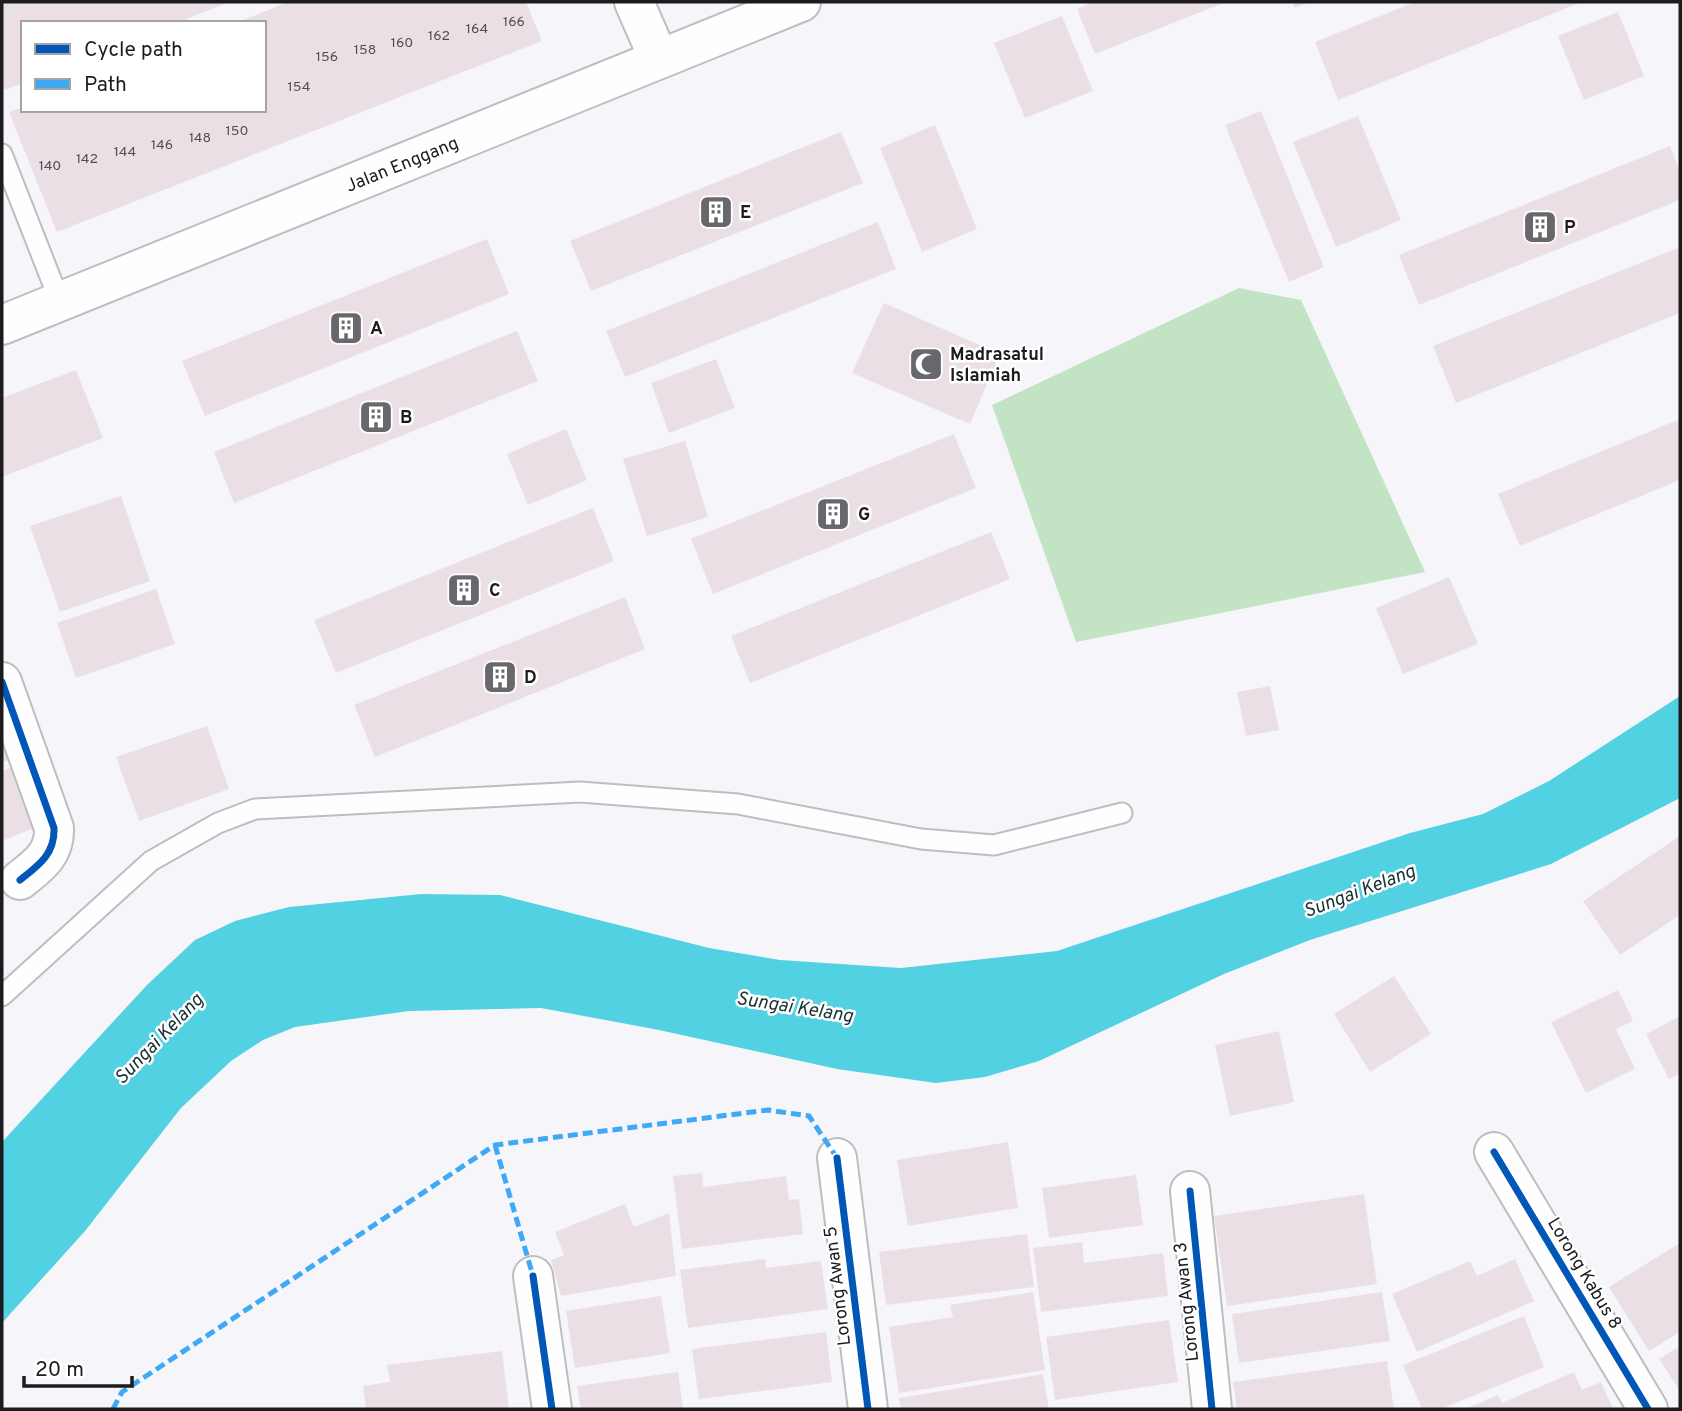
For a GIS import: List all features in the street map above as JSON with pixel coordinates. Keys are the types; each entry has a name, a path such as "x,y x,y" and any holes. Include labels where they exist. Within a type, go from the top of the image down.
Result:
{"street":[{"path":"634,2 659,59"},
{"name":"Jalan Enggang","path":"2,326 801,2"},
{"path":"2,682 54,828 55,842 50,853 20,880"},
{"name":"Lorong Kabus 8","path":"1494,1152 1648,1409"},
{"name":"Lorong Awan 5","path":"837,1158 868,1409"},
{"name":"Lorong Awan 3","path":"1191,1191 1212,1409"},
{"path":"533,1276 552,1409"}],"lane":[{"path":"2,154 60,302"},
{"path":"2,996 152,861 218,823 255,808 580,792 738,804 921,839 994,845 1122,813"}],"green space":[{"path":"1239,288 1301,300 1425,572 1076,642 992,405"}],"water":[{"name":"Sungai Kelang","path":"1680,696 1680,798 1551,864 1310,940 1224,974 1039,1061 985,1077 936,1083 837,1069 659,1030 541,1008 409,1011 295,1027 263,1040 231,1061 181,1108 85,1231 2,1323 2,1142 147,985 195,940 235,921 289,907 421,894 500,895 709,948 780,960 901,968 1057,951 1410,833 1483,814 1549,781"}],"building":[{"path":"2,2 229,2 182,21 21,21 21,84 4,90"},
{"path":"288,2 526,2 542,41 57,232 9,112 21,108 21,112 266,112 266,21 241,21"},
{"path":"1094,2 1226,2 1095,54 1077,9"},
{"path":"1292,2 1310,2 1295,8"},
{"path":"1415,2 1582,2 1338,100 1315,42"},
{"path":"1618,12 1644,76 1584,100 1558,36"},
{"path":"1062,16 1093,91 1025,118 994,43"},
{"path":"1261,111 1324,267 1289,282 1225,125"},
{"path":"1358,116 1401,220 1336,247 1293,142"},
{"path":"935,125 977,229 922,252 880,148"},
{"name":"E","path":"841,132 863,183 591,291 570,241"},
{"name":"P","path":"1670,146 1680,172 1680,200 1419,305 1399,255"},
{"path":"878,222 896,269 625,377 606,331"},
{"name":"A","path":"487,239 509,294 205,416 182,361"},
{"path":"1680,247 1680,313 1456,403 1433,346"},
{"name":"Madrasatul Islamiah","path":"884,303 1000,354 970,424 852,373"},
{"name":"B","path":"517,331 538,381 234,503 214,452"},
{"path":"716,359 735,408 669,433 651,383"},
{"path":"76,370 103,438 2,477 2,398"},
{"path":"1680,419 1680,480 1520,546 1498,494"},
{"path":"566,429 587,480 528,505 507,454"},
{"name":"G","path":"954,434 976,488 713,594 691,539"},
{"path":"685,441 708,517 647,536 623,459"},
{"path":"121,496 150,581 60,612 30,526"},
{"name":"C","path":"593,508 614,561 336,673 314,620"},
{"path":"991,532 1010,579 750,683 731,636"},
{"path":"1449,577 1478,644 1403,674 1376,608"},
{"path":"156,589 175,644 76,678 57,623"},
{"name":"D","path":"625,597 645,649 375,757 354,705"},
{"path":"1270,686 1279,730 1246,736 1237,692"},
{"path":"207,726 229,789 139,821 116,757"},
{"path":"2,742 9,760 2,762"},
{"path":"15,766 39,826 2,841 2,771"},
{"path":"1680,836 1680,915 1620,955 1583,901"},
{"path":"1394,976 1431,1034 1370,1072 1334,1014"},
{"path":"1618,990 1633,1021 1616,1029 1635,1069 1586,1093 1551,1022"},
{"path":"1680,1016 1680,1074 1669,1079 1646,1034"},
{"path":"1279,1031 1294,1102 1230,1116 1215,1045"},
{"path":"1008,1142 1018,1208 908,1226 897,1160"},
{"path":"702,1173 703,1187 786,1176 789,1200 799,1199 803,1234 682,1249 673,1176"},
{"path":"1136,1175 1143,1225 1049,1238 1042,1188"},
{"path":"1364,1194 1377,1284 1227,1306 1214,1216"},
{"path":"625,1204 634,1227 669,1213 676,1276 561,1296 551,1260 564,1255 555,1232"},
{"path":"1027,1234 1034,1287 886,1305 879,1252"},
{"path":"1082,1242 1084,1263 1163,1253 1168,1296 1041,1312 1033,1248"},
{"path":"1680,1243 1680,1332 1649,1351 1609,1287"},
{"path":"765,1259 766,1268 821,1261 828,1309 688,1328 680,1270"},
{"path":"1515,1259 1534,1301 1417,1352 1392,1294 1470,1261 1477,1276"},
{"path":"1033,1292 1045,1370 899,1393 889,1327 953,1317 950,1305"},
{"path":"1382,1292 1390,1341 1239,1363 1232,1314"},
{"path":"661,1296 670,1353 575,1368 566,1311"},
{"path":"1524,1316 1544,1367 1441,1409 1422,1409 1403,1365"},
{"path":"1169,1320 1178,1382 1055,1400 1046,1337"},
{"path":"826,1332 832,1382 699,1399 692,1349"},
{"path":"1680,1346 1680,1391 1659,1359"},
{"path":"502,1351 509,1409 366,1409 363,1386 390,1382 387,1365"},
{"path":"1387,1361 1394,1409 1237,1409 1233,1382"},
{"path":"678,1372 683,1409 581,1409 577,1386"},
{"path":"1574,1372 1582,1390 1601,1382 1613,1409 1465,1409 1498,1395 1502,1403"},
{"path":"1043,1374 1049,1409 901,1409 899,1398"}],"marked path":[{"path":"113,1409 122,1392 495,1145 768,1110 809,1116 837,1158"},
{"path":"495,1145 533,1276"}],"cycle path":[{"path":"2,682 54,828 49,852 20,880"},
{"path":"1494,1152 1648,1409"},
{"path":"837,1158 868,1409"},
{"path":"1190,1191 1212,1409"},
{"path":"533,1276 552,1409"}],"place":[{"name":"E","path":"716,212"},
{"name":"P","path":"1540,227"},
{"name":"A","path":"346,328"},
{"name":"Madrasatul Islamiah","path":"926,364"},
{"name":"B","path":"376,417"},
{"name":"G","path":"833,514"},
{"name":"C","path":"464,590"},
{"name":"D","path":"500,677"}]}
